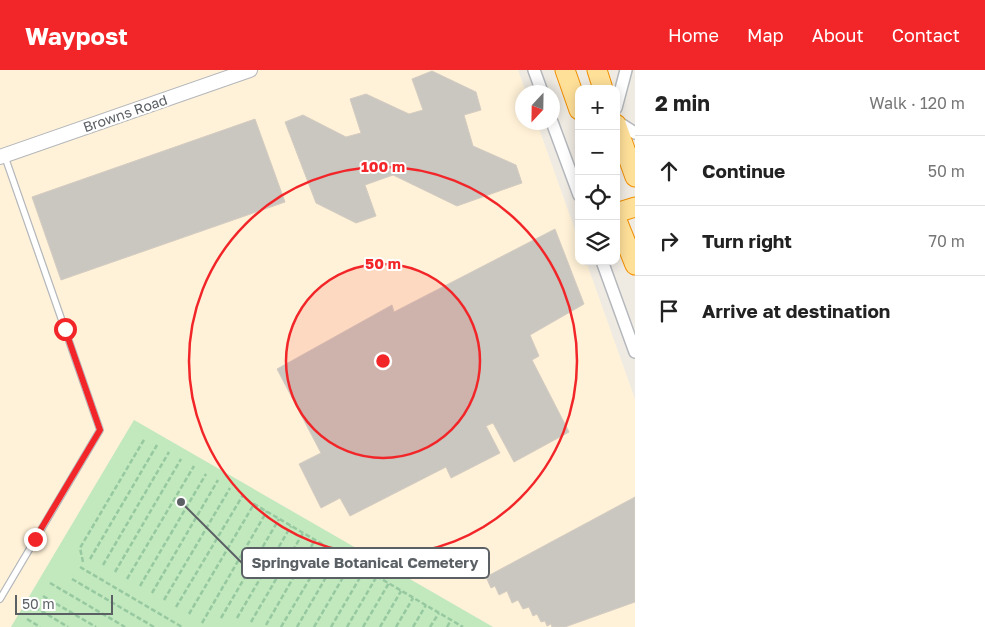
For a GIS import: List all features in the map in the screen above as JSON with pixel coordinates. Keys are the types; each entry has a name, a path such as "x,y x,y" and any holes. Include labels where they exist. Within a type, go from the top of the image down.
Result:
{"highway":[{"path":"565,70 575,99"},
{"path":"597,70 602,85"},
{"path":"618,130 635,177"},
{"path":"620,213 635,207"},
{"path":"617,220 634,256"}],"street":[{"name":"Browns Road","path":"2,156 250,70"},
{"path":"534,70 539,85"},
{"path":"620,93 626,70"},
{"path":"620,124 635,133"},
{"path":"555,130 575,184"},
{"path":"603,265 635,352"}],"lane":[{"path":"0,599 100,430 2,156"}],"path":[{"path":"83,562 80,548 145,438"},
{"path":"90,559 157,445"},
{"path":"103,565 169,452"},
{"path":"115,572 181,459"},
{"path":"127,579 194,466"},
{"path":"140,586 206,474"},
{"path":"152,593 218,480"},
{"path":"164,600 230,488"},
{"path":"176,607 242,496"},
{"path":"189,614 254,504 463,627"},
{"path":"202,623 267,512"},
{"path":"221,618 279,519"},
{"path":"237,618 291,526"},
{"path":"251,622 304,533"},
{"path":"266,625 316,540"},
{"path":"281,627 328,548"},
{"path":"297,627 340,554"},
{"path":"314,627 352,562"},
{"path":"80,566 182,627"},
{"path":"331,627 365,569"},
{"path":"347,627 377,576"},
{"path":"72,579 154,627"},
{"path":"363,627 389,583"},
{"path":"50,584 125,627"},
{"path":"380,627 401,591"},
{"path":"43,596 96,627"},
{"path":"396,627 413,598"},
{"path":"413,627 426,605"},
{"path":"35,608 68,627"},
{"path":"430,627 439,613"},
{"path":"27,619 40,627"},
{"path":"447,627 451,620"}],"shaded area":[{"path":"0,70 518,70 523,85 515,85 515,130 539,130 575,230 575,265 587,265 635,399 635,627 493,627 134,420 11,627 0,627"}],"green space":[{"path":"134,420 493,627 11,627"}],"building":[{"path":"432,71 476,92 481,110 464,115 473,146 516,165 522,183 457,206 393,175 365,185 376,216 356,223 316,203 285,122 303,115 346,137 361,133 350,99 366,94 409,114 423,110 412,79"},
{"path":"255,119 285,202 61,280 32,197"},
{"path":"555,229 584,304 530,335 539,356 532,360 569,432 514,462 493,423 486,426 500,453 451,478 446,467 350,516 340,498 321,508 299,464 321,453 277,369 392,305 394,312"},
{"path":"635,497 635,602 565,627 552,627 551,624 547,626 545,621 541,622 537,614 533,616 529,607 523,609 518,600 512,603 507,591 499,595 495,586 491,588 486,577"}],"place":[{"name":"Springvale Botanical Cemetery","path":"181,502"}],"route":[{"path":"35,539 100,430 65,329"}]}
